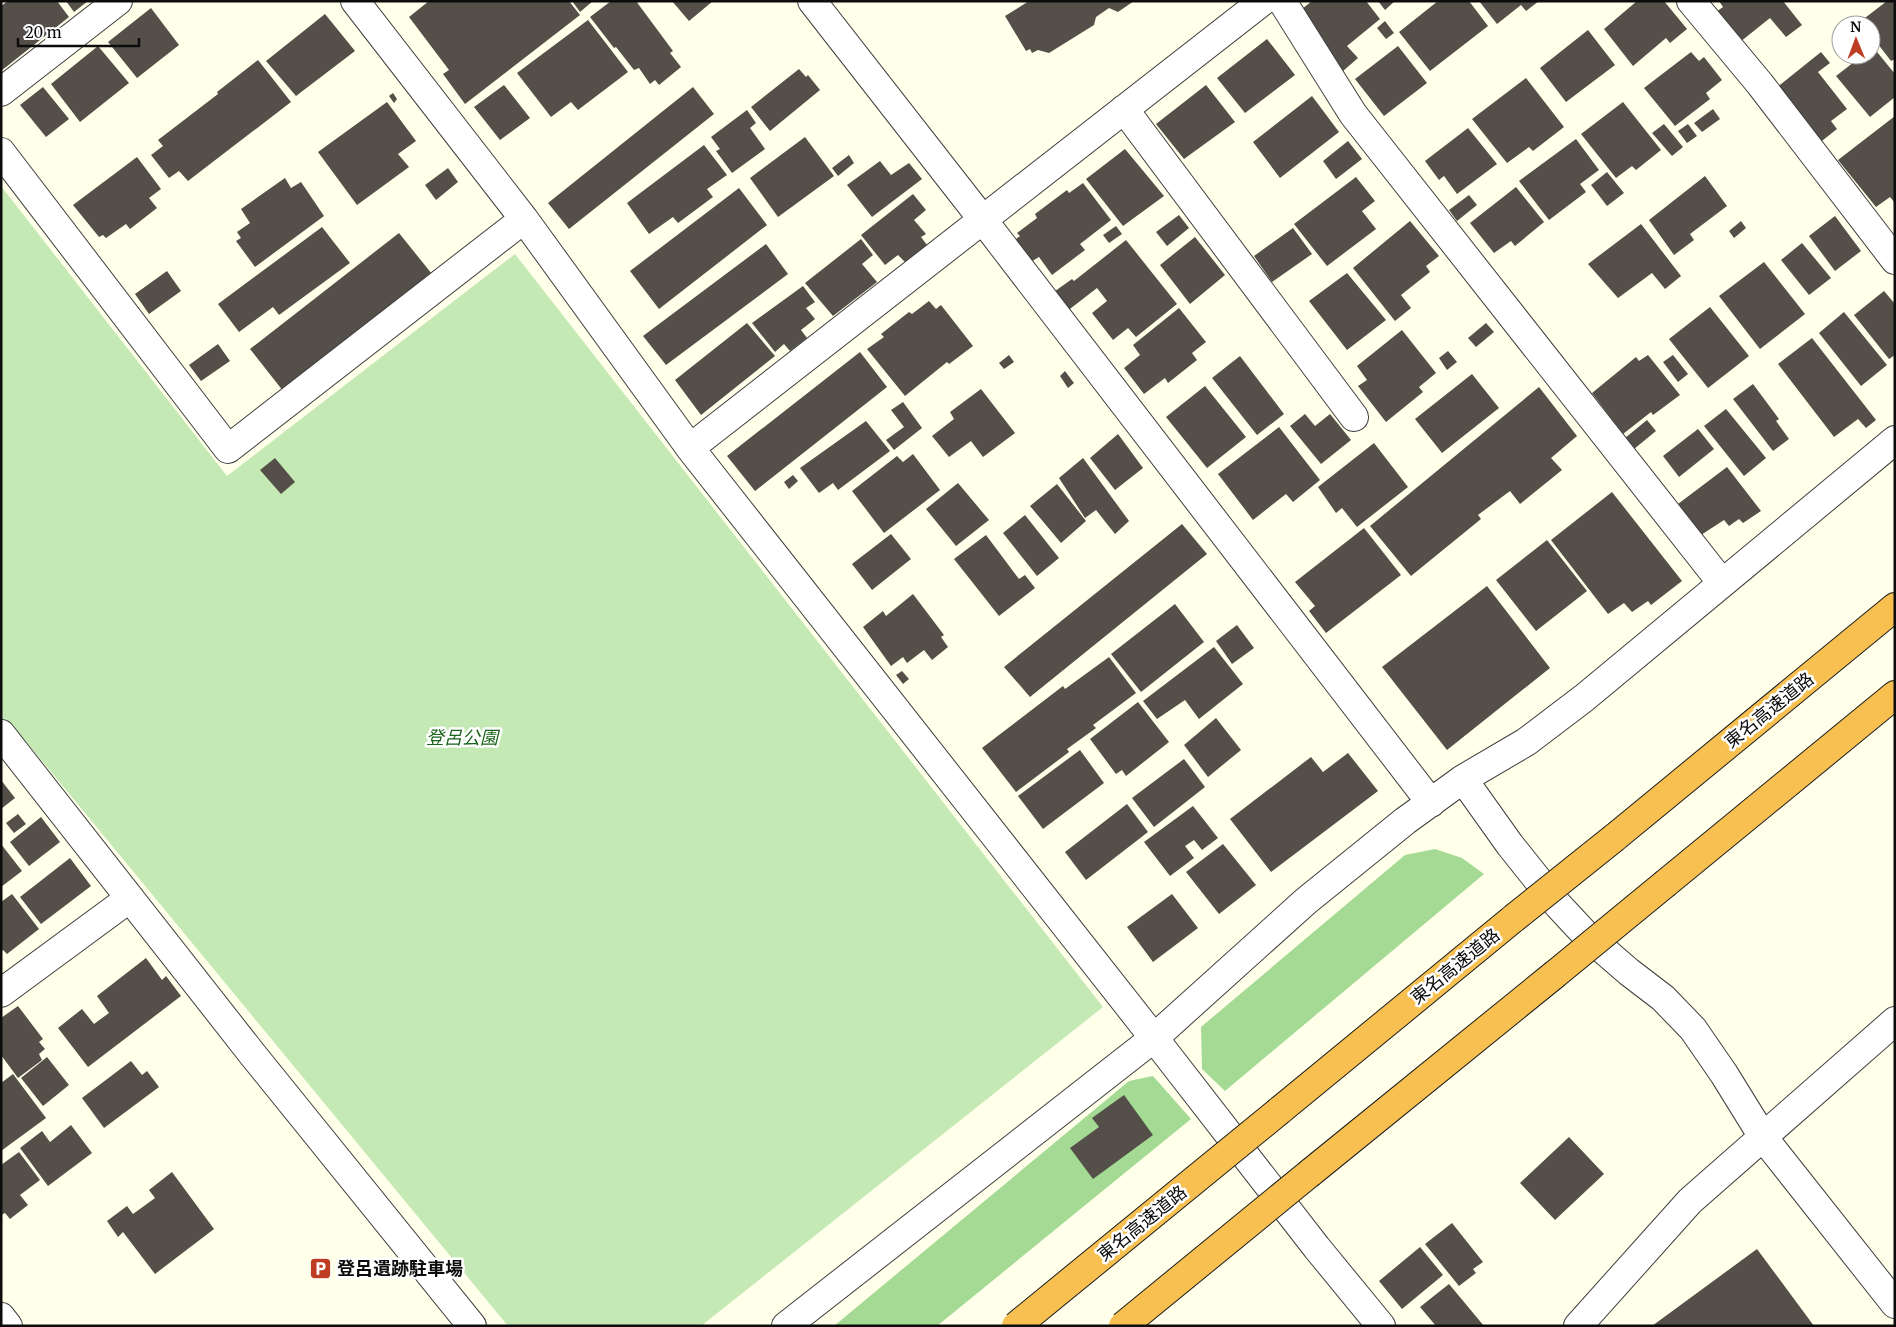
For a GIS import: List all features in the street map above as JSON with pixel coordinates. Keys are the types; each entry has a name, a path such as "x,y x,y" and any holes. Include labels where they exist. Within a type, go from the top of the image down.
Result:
{"highway":[{"name":"東名高速道路","path":"1016,1326 1895,606"},
{"path":"1123,1326 1895,695"}],"street":[{"path":"1,92 118,1"},
{"path":"355,1 524,219 690,448 1311,1240 1381,1326"},
{"path":"812,1 1431,802"},
{"path":"690,448 1263,1"},
{"path":"1282,1 1353,114 1722,583"},
{"path":"1691,1 1760,84 1895,260"},
{"path":"1124,110 1354,417"},
{"path":"1,152 228,449 524,219"},
{"path":"786,1326 1154,1038 1306,901 1431,802 1463,779 1526,742 1584,698 1895,440"},
{"path":"1,734 253,1055 472,1326"},
{"path":"1463,779 1510,846 1558,905 1585,934 1663,998 1693,1029 1724,1074 1763,1137 1895,1304"},
{"path":"1,992 130,898"},
{"path":"1578,1326 1690,1201 1895,1021"},
{"path":"1,1316 8,1326"}],"green space":[{"name":"登呂公園","path":"1,186 227,476 515,254 1103,1007 701,1326 508,1326 24,739 1,755"},
{"path":"1435,849 1462,858 1484,874 1225,1091 1202,1069 1201,1027 1405,855"},
{"path":"1153,1076 1191,1119 937,1326 834,1326 1129,1081"}],"building":[{"path":"8,1 57,1 69,17 1,71 1,6"},
{"path":"66,1 88,1 74,12"},
{"path":"429,1 569,1 580,15 465,104 443,74 449,70 409,17"},
{"path":"572,1 593,1 580,12"},
{"path":"611,1 636,1 673,51 670,53 681,67 659,85 655,80 650,84 639,68 634,70 590,17"},
{"path":"672,1 713,1 689,21"},
{"path":"1029,1 1134,1 1118,12 1109,8 1096,17 1094,25 1049,53 1038,50 1032,53 1030,49 1026,51 1005,16"},
{"path":"1312,1 1366,1 1380,19 1347,46 1358,58 1343,71 1297,13"},
{"path":"1378,1 1395,1 1385,10"},
{"path":"1438,1 1469,1 1488,26 1430,71 1399,32"},
{"path":"1479,1 1539,1 1526,11 1521,5 1497,24"},
{"path":"1637,1 1664,1 1687,29 1670,43 1666,38 1633,66 1604,29"},
{"path":"1719,1 1783,1 1802,25 1786,37 1770,18 1740,42 1716,12 1723,7"},
{"path":"1887,1 1895,1 1895,59 1891,61 1881,48 1881,15 1869,15"},
{"path":"151,8 179,45 137,78 108,42"},
{"path":"325,14 355,51 296,96 266,61"},
{"path":"588,20 628,72 578,110 571,102 551,117 517,73"},
{"path":"1385,21 1394,33 1386,39 1377,28"},
{"path":"1588,30 1615,65 1566,102 1540,68"},
{"path":"1267,39 1295,75 1245,113 1217,78"},
{"path":"98,46 129,83 80,122 51,84"},
{"path":"1398,46 1427,83 1384,116 1355,79"},
{"path":"1691,52 1699,61 1704,57 1722,80 1706,93 1710,99 1675,126 1644,88"},
{"path":"1821,52 1830,63 1818,72 1847,109 1831,121 1837,129 1818,144 1775,89"},
{"path":"1881,57 1895,74 1895,97 1870,117 1836,76 1850,65 1881,65"},
{"path":"258,60 291,102 188,181 179,171 169,178 151,155 163,146 158,140 218,94 217,92"},
{"path":"799,69 806,77 808,75 820,90 770,131 751,107"},
{"path":"1526,78 1564,127 1533,151 1529,147 1507,163 1472,119"},
{"path":"504,85 530,118 500,140 474,107"},
{"path":"1206,85 1235,122 1184,159 1156,124"},
{"path":"43,87 69,119 46,137 20,105"},
{"path":"693,87 714,114 569,229 548,203"},
{"path":"393,93 397,99 394,103 389,96"},
{"path":"1312,96 1339,132 1280,178 1253,142"},
{"path":"387,102 416,141 398,154 409,167 357,205 318,152"},
{"path":"1623,102 1661,150 1636,170 1632,166 1616,178 1581,134"},
{"path":"1713,109 1720,119 1702,132 1694,123"},
{"path":"747,110 756,123 750,128 765,149 732,173 716,151 720,149 711,137"},
{"path":"1895,116 1895,203 1890,197 1876,207 1838,160"},
{"path":"1664,124 1683,147 1672,156 1652,133"},
{"path":"1688,124 1697,136 1687,143 1678,131"},
{"path":"1468,128 1497,164 1457,194 1444,176 1439,180 1425,161"},
{"path":"805,137 834,176 778,217 750,178"},
{"path":"1576,139 1599,170 1580,184 1586,192 1549,220 1519,181"},
{"path":"1348,141 1362,159 1336,179 1323,161"},
{"path":"704,145 727,175 707,189 713,197 678,223 673,217 649,234 627,203"},
{"path":"1125,149 1164,196 1123,226 1086,179"},
{"path":"849,155 854,163 838,176 832,168"},
{"path":"137,157 161,189 149,198 157,208 130,229 126,224 106,238 103,235 99,237 73,205"},
{"path":"880,161 891,175 909,163 922,179 872,217 847,185"},
{"path":"448,168 458,182 436,200 425,185"},
{"path":"1607,172 1624,193 1607,206 1591,185"},
{"path":"1705,176 1727,206 1690,234 1694,240 1674,255 1649,220"},
{"path":"1356,177 1375,201 1362,211 1376,229 1327,266 1294,224"},
{"path":"285,178 291,188 301,182 324,216 255,267 236,241 241,238 237,232 250,223 241,209"},
{"path":"1083,183 1111,220 1080,244 1085,250 1052,275 1039,257 1029,263 1012,242 1020,236 1017,233 1037,218 1035,214 1067,190 1069,193"},
{"path":"1516,187 1544,222 1515,246 1511,241 1494,253 1470,223"},
{"path":"739,188 767,225 659,309 630,271"},
{"path":"913,194 926,210 914,220 926,234 921,237 927,245 905,262 898,255 885,265 861,235"},
{"path":"1469,195 1477,205 1457,221 1449,210"},
{"path":"1179,215 1189,228 1167,246 1156,232"},
{"path":"1835,216 1861,251 1835,271 1809,236"},
{"path":"1410,221 1439,256 1426,266 1430,272 1401,295 1411,308 1395,321 1353,268"},
{"path":"1741,221 1746,228 1734,238 1729,231"},
{"path":"1641,224 1681,276 1665,289 1652,273 1618,298 1588,264"},
{"path":"1116,226 1122,234 1109,243 1103,235"},
{"path":"322,227 350,263 279,315 273,307 239,332 218,304"},
{"path":"1293,228 1312,254 1272,282 1254,256"},
{"path":"399,233 436,279 287,396 250,349"},
{"path":"1195,237 1225,275 1190,304 1160,265"},
{"path":"861,239 873,255 862,264 877,282 833,316 805,283"},
{"path":"1126,240 1177,304 1136,337 1128,328 1113,340 1092,313 1107,301 1097,288 1066,312 1051,294 1072,279 1074,281"},
{"path":"1802,243 1831,278 1809,295 1781,260"},
{"path":"766,244 788,274 666,365 643,336"},
{"path":"1764,262 1805,314 1760,349 1719,296"},
{"path":"167,271 181,291 149,314 135,294"},
{"path":"1347,273 1386,320 1347,350 1309,301"},
{"path":"803,286 815,302 806,308 815,319 801,330 807,338 790,351 784,344 775,352 752,323"},
{"path":"1884,291 1895,304 1895,355 1889,359 1854,315"},
{"path":"929,301 936,309 941,305 973,346 949,364 947,362 905,396 867,349 884,337 881,334 909,312 912,314"},
{"path":"1710,307 1749,356 1708,388 1669,339"},
{"path":"1179,308 1206,342 1192,353 1197,360 1168,383 1165,378 1144,394 1124,368 1140,355 1133,345"},
{"path":"1844,312 1887,365 1861,386 1819,333"},
{"path":"747,323 775,356 701,415 675,380"},
{"path":"1486,323 1494,332 1476,347 1468,338"},
{"path":"1402,330 1436,373 1419,387 1423,392 1386,422 1358,386 1367,380 1357,366"},
{"path":"1812,338 1876,420 1866,428 1858,419 1834,437 1778,364"},
{"path":"218,344 230,361 201,381 189,365"},
{"path":"1448,351 1457,362 1447,370 1439,358"},
{"path":"860,352 887,387 755,491 727,456"},
{"path":"1009,355 1014,362 1004,369 999,363"},
{"path":"1648,355 1680,395 1653,415 1651,412 1623,434 1592,393 1636,357 1639,361"},
{"path":"1673,355 1688,374 1678,382 1663,362"},
{"path":"1240,356 1284,414 1257,435 1212,378"},
{"path":"1065,371 1074,383 1068,388 1060,376"},
{"path":"1472,374 1499,408 1442,453 1415,419"},
{"path":"1753,384 1779,419 1776,421 1789,439 1773,451 1733,399"},
{"path":"1205,386 1246,437 1207,468 1166,417"},
{"path":"1539,387 1577,436 1551,458 1562,470 1520,504 1510,491 1478,515 1481,519 1411,576 1370,526"},
{"path":"981,389 1015,433 983,457 971,441 949,457 932,436 954,419 950,412"},
{"path":"903,402 922,428 894,450 886,440 904,427 891,410"},
{"path":"1726,409 1766,458 1744,476 1704,426"},
{"path":"1305,414 1315,426 1330,414 1351,440 1321,464 1290,426"},
{"path":"1647,420 1656,431 1634,449 1625,438"},
{"path":"866,421 890,451 838,490 833,483 819,493 800,468"},
{"path":"1279,427 1320,480 1293,502 1286,494 1253,520 1218,474"},
{"path":"1698,429 1714,449 1679,477 1663,456"},
{"path":"1118,434 1143,468 1115,490 1090,458"},
{"path":"1374,443 1408,487 1357,527 1342,508 1336,513 1318,487"},
{"path":"913,454 940,490 884,533 852,491 897,456 903,462"},
{"path":"275,458 295,482 281,494 260,470"},
{"path":"1083,458 1129,521 1115,534 1096,510 1085,518 1059,478"},
{"path":"1727,467 1761,511 1743,523 1739,519 1729,526 1724,520 1701,535 1678,504"},
{"path":"793,475 798,481 789,489 784,482"},
{"path":"958,483 989,520 956,546 926,509"},
{"path":"1057,484 1086,521 1061,543 1030,506"},
{"path":"1612,492 1682,581 1651,605 1648,601 1632,612 1624,603 1608,614 1551,540"},
{"path":"1025,515 1059,558 1037,576 1003,533"},
{"path":"1182,524 1207,554 1030,697 1004,667"},
{"path":"1364,528 1401,575 1326,633 1309,611 1315,606 1295,582"},
{"path":"891,534 911,559 872,590 852,564"},
{"path":"986,535 1019,579 1025,575 1035,588 999,616 954,559"},
{"path":"1547,540 1587,591 1536,631 1496,580"},
{"path":"1487,586 1550,668 1447,750 1382,667"},
{"path":"913,594 944,635 941,637 948,647 932,660 924,650 907,663 903,657 891,666 863,627 883,611 886,616"},
{"path":"1175,604 1204,642 1141,692 1111,654"},
{"path":"1237,625 1254,648 1232,664 1216,641"},
{"path":"1214,647 1243,684 1199,719 1185,700 1157,719 1143,701"},
{"path":"1109,657 1136,693 1093,725 1096,728 1067,749 1069,752 1016,792 982,748 1063,686 1065,689"},
{"path":"902,671 909,679 903,684 896,675"},
{"path":"1138,702 1169,742 1126,776 1122,770 1116,774 1090,739"},
{"path":"1216,718 1241,750 1208,777 1184,745"},
{"path":"1080,750 1104,783 1043,829 1018,796"},
{"path":"1348,753 1378,791 1271,872 1230,819 1311,757 1323,772"},
{"path":"1184,759 1205,787 1154,827 1132,798"},
{"path":"1,780 15,798 1,809"},
{"path":"1127,804 1148,832 1086,880 1065,852"},
{"path":"1193,806 1218,838 1202,850 1194,840 1185,846 1194,858 1170,876 1144,842"},
{"path":"18,814 26,824 14,833 6,823"},
{"path":"41,817 60,842 29,866 10,842"},
{"path":"1,844 22,871 1,887"},
{"path":"1223,844 1256,885 1219,914 1186,872"},
{"path":"70,858 91,886 41,924 20,897"},
{"path":"12,894 39,929 7,954 3,950 1,951 1,902"},
{"path":"1172,894 1198,928 1153,962 1127,927"},
{"path":"146,958 162,980 166,976 181,996 88,1067 58,1028 82,1009 94,1024 109,1013 97,996"},
{"path":"18,1006 43,1039 39,1042 45,1049 39,1054 42,1060 18,1078 1,1055 1,1018"},
{"path":"47,1057 69,1085 43,1106 21,1078"},
{"path":"131,1061 142,1075 147,1071 159,1087 104,1128 82,1098"},
{"path":"13,1074 46,1118 1,1151 1,1083"},
{"path":"1124,1095 1153,1135 1093,1179 1070,1148 1099,1127 1092,1118"},
{"path":"71,1125 92,1153 48,1186 20,1148 42,1131 50,1142"},
{"path":"1569,1137 1604,1174 1555,1220 1520,1183"},
{"path":"19,1152 40,1180 20,1195 28,1205 10,1219 5,1213 1,1215 1,1165"},
{"path":"172,1172 214,1229 155,1274 123,1232 118,1237 107,1221 127,1206 133,1214 155,1198 149,1190"},
{"path":"1452,1223 1483,1262 1473,1269 1476,1273 1459,1286 1425,1244"},
{"path":"1420,1247 1443,1275 1402,1309 1379,1281"},
{"path":"1757,1249 1814,1326 1652,1326"},
{"path":"1449,1284 1484,1326 1436,1326 1420,1307"}],"place":[{"name":"登呂遺跡駐車場","path":"321,1268"}]}
